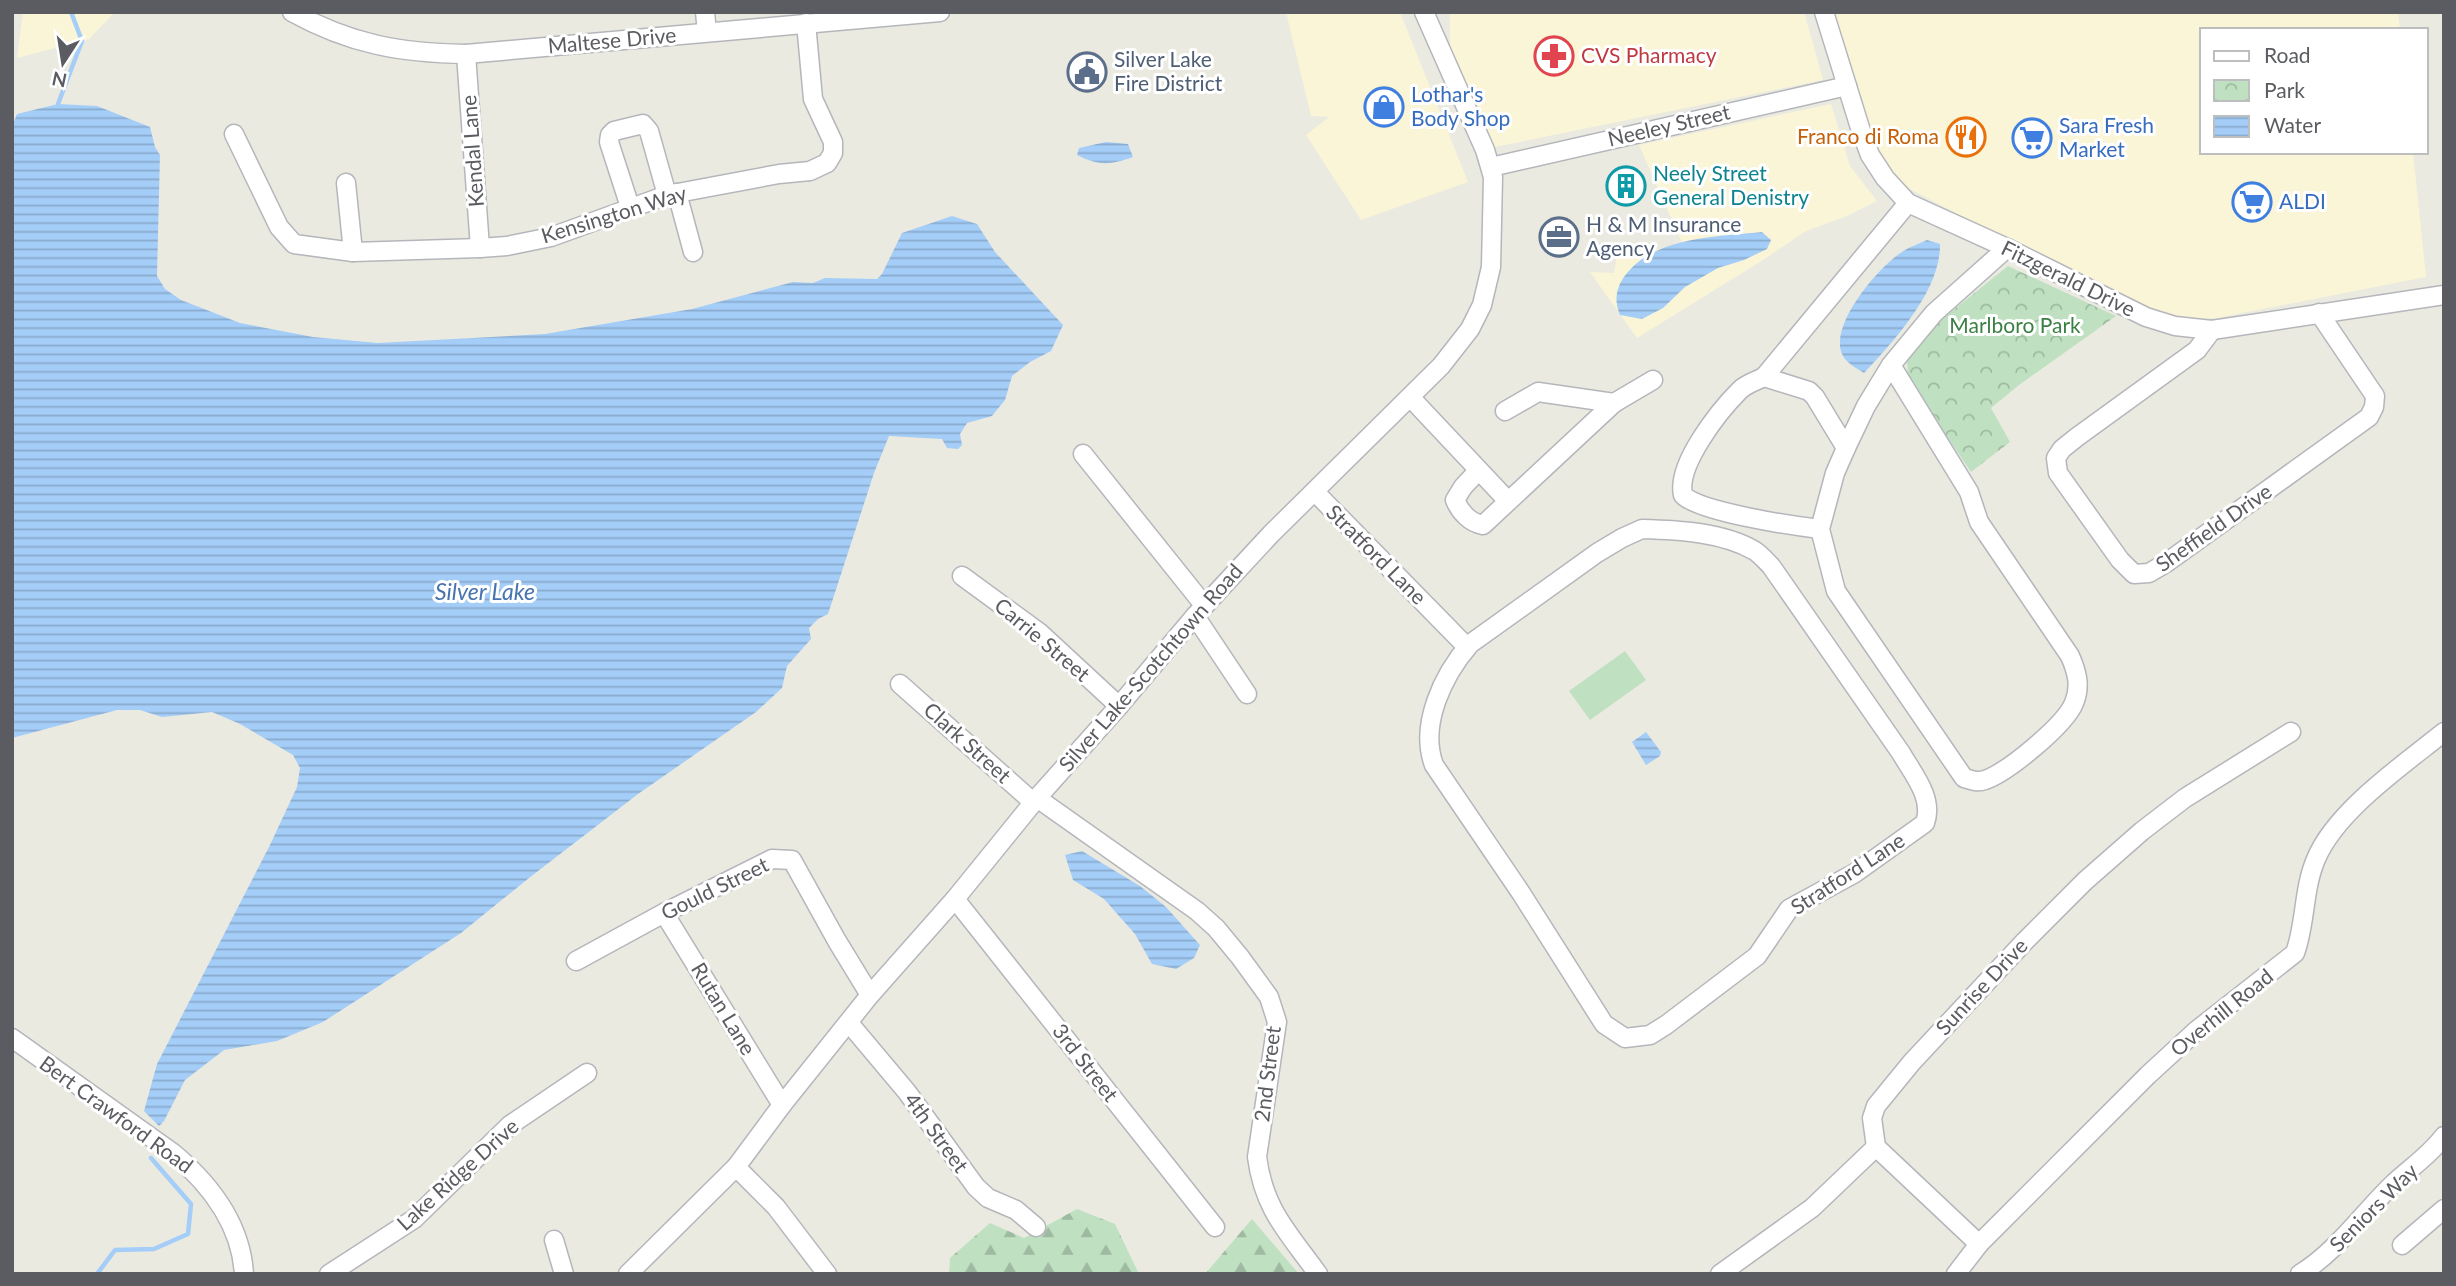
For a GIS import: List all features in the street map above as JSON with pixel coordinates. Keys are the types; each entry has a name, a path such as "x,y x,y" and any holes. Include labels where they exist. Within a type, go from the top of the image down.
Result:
{"street":[{"name":"Maltese Drive","path":"292,12 332,32 373,46 432,54 466,54 940,12"},
{"path":"705,12 707,32"},
{"name":"Silver Lake-Scotchtown Road","path":"628,1274 736,1167 870,995 1199,611 1458,346 1482,305 1492,253 1494,186 1491,167 1424,12"},
{"name":"Fitzgerald Drive","path":"1824,12 1870,155 1885,178 1908,203 2007,248 2146,317 2175,326 2212,330 2444,295"},
{"name":"Kensington Way","path":"234,134 279,227 294,244 353,252 507,246 551,237 672,194 779,174 810,171 827,163 833,153 833,142 813,99 806,23"},
{"name":"Kendal Lane","path":"466,54 480,248"},
{"name":"Neeley Street","path":"1491,167 1847,86"},
{"path":"630,207 609,142 610,135 614,131 643,124 649,131 692,252"},
{"path":"346,183 353,252"},
{"path":"1820,529 1715,509 1687,500 1683,495 1683,474 1692,453 1742,388 1764,377 1908,203"},
{"path":"1891,365 1969,492 1979,522 2070,656 2077,671 2077,688 2073,705 2067,715 2021,759 1987,780 1977,782 1964,778 1836,591 1820,529 1835,473 1866,406 1891,365 1934,313 2007,248"},
{"name":"Sheffield Drive","path":"2212,330 2197,350 2062,449 2056,458 2058,473 2120,560 2134,574 2149,573 2166,563 2369,417 2375,396 2319,313"},
{"path":"1764,377 1809,391 1846,448"},
{"path":"1478,471 1455,500 1458,509 1475,523 1483,525 1614,403 1653,380"},
{"path":"1505,411 1538,392 1614,403"},
{"path":"1410,397 1508,501"},
{"path":"1083,454 1199,611 1247,694"},
{"name":"Stratford Lane","path":"1315,492 1467,647"},
{"name":"Stratford Lane","path":"1642,529 1672,530 1737,543 1756,552 1771,566 1901,754 1926,799 1928,806 1924,823 1855,873 1789,909 1757,956 1666,1025 1650,1034 1625,1038 1604,1024 1521,893 1434,765 1429,752 1429,725 1438,698 1459,656 1467,647 1597,553 1642,529"},
{"name":"Carrie Street","path":"962,576 1040,634 1119,706"},
{"name":"Clark Street","path":"900,684 1035,800"},
{"name":"Sunrise Drive","path":"1876,1147 1871,1118 1875,1106 1912,1062 2033,932 2142,831 2185,798 2291,732"},
{"name":"Overhill Road","path":"1956,1274 1979,1244 2148,1075 2197,1030 2288,961 2295,953 2301,936 2305,899 2316,860 2329,836 2351,811 2444,732"},
{"name":"2nd Street","path":"1035,800 1197,911 1216,928 1269,997 1277,1022 1257,1157 1259,1175 1270,1209 1318,1274"},
{"name":"Gould Street","path":"576,961 772,859 792,860 870,995"},
{"name":"3rd Street","path":"955,899 1215,1227"},
{"name":"Rutan Lane","path":"664,913 782,1105"},
{"name":"4th Street","path":"849,1023 907,1093 976,1187 988,1198 1016,1210 1036,1227"},
{"name":"Bert Crawford Road","path":"12,1038 173,1153 194,1171 223,1208 241,1249 244,1274"},
{"name":"Lake Ridge Drive","path":"329,1274 415,1219 510,1125 587,1073"},
{"name":"Seniors Way","path":"2300,1274 2330,1252 2393,1184 2438,1156 2444,1136"},
{"path":"1720,1274 1812,1208 1876,1147 1979,1244"},
{"path":"736,1167 776,1207 827,1274"},
{"path":"2402,1245 2444,1209"},
{"path":"554,1240 564,1274"}],"shaded area":[{"path":"23,12 115,12 89,39 17,58"},
{"path":"1286,12 1400,12 1468,182 1361,220 1306,135 1329,117 1311,116"},
{"path":"1450,12 1804,12 1823,80 1490,148 1450,55"},
{"path":"1831,12 2398,12 2400,28 2200,28 2200,154 2413,154 2426,277 2217,318 2180,321 2146,312 1902,185 1881,171"},
{"path":"1831,104 1850,166 1877,201 1847,216 1806,231 1637,338 1590,272 1614,273 1619,244 1625,258 1682,243 1639,145"}],"green space":[{"name":"Marlboro Park","path":"2008,266 2116,316 1991,408 2010,442 1971,472 1908,379 1907,360 1937,323"},
{"path":"1994,304 2017,314 2001,351 1978,341"},
{"path":"1625,651 1646,680 1590,720 1569,691"},
{"path":"1077,1209 1115,1224 1139,1274 949,1274 950,1258 990,1223 1024,1238"},
{"path":"1252,1219 1299,1274 1205,1274"}],"water":[{"name":"Silver Lake","path":"58,104 97,106 150,127 160,155 157,276 165,289 181,300 240,323 313,337 378,343 545,334 692,309 793,282 813,283 825,278 877,279 902,233 952,216 977,224 995,252 1063,325 1051,351 1012,376 1005,400 992,416 967,423 960,434 962,445 958,449 947,448 942,439 889,436 874,473 828,614 809,628 811,639 787,666 782,688 756,712 638,794 461,933 323,1022 277,1041 224,1050 185,1080 159,1126 144,1111 157,1064 270,845 297,787 300,768 293,755 240,724 212,712 162,717 140,710 117,710 12,738 12,127 17,114"},
{"path":"1106,142 1128,144 1133,157 1105,163 1077,155 1079,148"},
{"path":"1762,232 1771,240 1767,249 1718,268 1685,287 1663,308 1642,319 1620,315 1616,298 1620,284 1634,266 1649,255 1685,241"},
{"path":"1927,240 1940,244 1933,279 1914,314 1864,373 1846,360 1840,348 1841,334 1847,318 1856,301 1880,271 1902,252"},
{"path":"1646,732 1661,752 1660,756 1646,765 1632,742"},
{"path":"1082,851 1140,886 1166,907 1200,945 1194,958 1176,969 1152,964 1135,934 1104,899 1073,880 1065,855"}],"waterway":[{"path":"58,104 82,41 71,12"},
{"path":"97,1274 115,1250 154,1249 188,1234 191,1204 151,1158"}],"place":[{"name":"CVS Pharmacy","path":"1554,56"},
{"name":"Silver Lake Fire District","path":"1087,72"},
{"name":"Lothar's Body Shop","path":"1384,107"},
{"name":"Franco di Roma","path":"1966,137"},
{"name":"Sara Fresh Market","path":"2032,138"},
{"name":"Neely Street General Denistry","path":"1626,186"},
{"name":"ALDI","path":"2252,202"},
{"name":"H & M Insurance Agency","path":"1559,237"}]}
